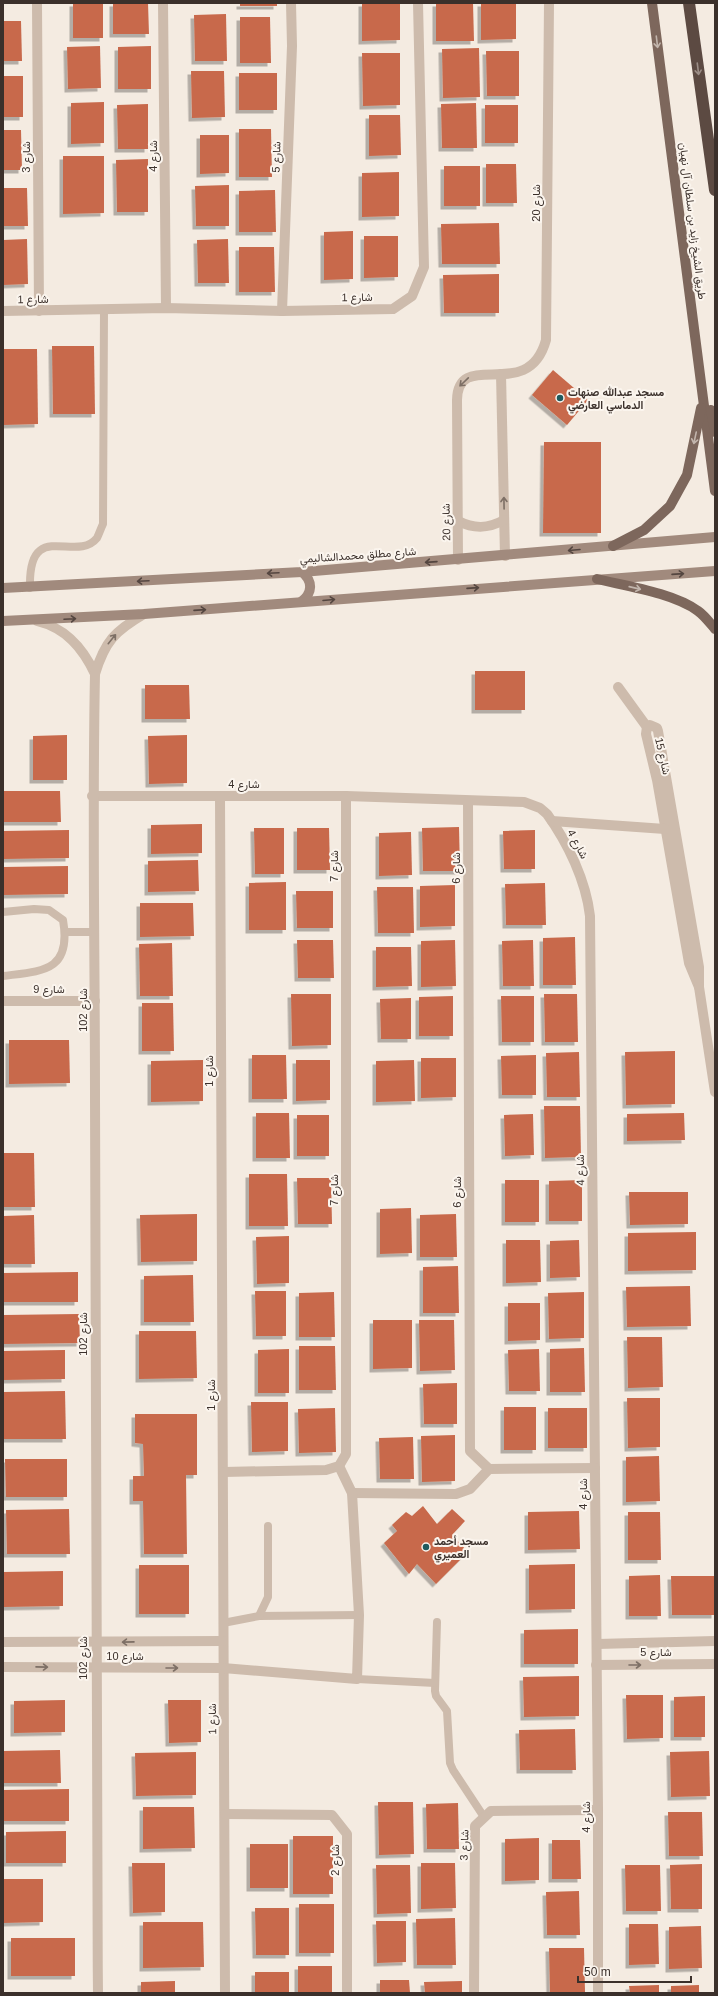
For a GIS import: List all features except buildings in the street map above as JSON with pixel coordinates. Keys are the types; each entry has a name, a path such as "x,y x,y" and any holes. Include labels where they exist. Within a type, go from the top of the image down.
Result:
{"highway":[{"path":"689,3 715,190"}],"main road":[{"name":"طريق الشيخ زايد بن سلطان آل نهيان","path":"652,3 715,491"},
{"path":"662,78 715,432"},
{"path":"613,546 644,530 670,506 687,475 703,400"},
{"path":"597,579 652,592 681,602 698,611 715,629"}],"street":[{"name":"شارع 3","path":"37,3 39,311"},
{"name":"شارع 4","path":"163,3 166,308"},
{"name":"شارع 5","path":"282,311 292,46 291,3"},
{"name":"شارع 1","path":"3,311 166,308 282,311 392,309 412,296 424,267 418,3"},
{"name":"شارع 20","path":"458,560 458,388 462,382 472,376 518,374 526,370 539,358 546,340 549,3"},
{"path":"501,374 505,556"},
{"path":"458,521 469,526 481,528 489,527 504,520"},
{"name":"شارع مطلق محمدالشاليمي","path":"3,588 30,588 302,572 458,560 715,537"},
{"path":"301,602 309,595 310,590 309,579 302,572"},
{"path":"3,621 37,621 144,614 597,579 715,572"},
{"name":"شارع 102","path":"98,1993 95,1668 95,1001 92,796 95,674 100,656 110,641 122,627 144,614"},
{"name":"شارع 102","path":"37,621 46,623 62,631 76,643 87,657 95,674"},
{"path":"618,687 647,727"},
{"name":"شارع 15","path":"699,987 692,976 689,963 654,765 646,734 647,727 654,726 658,731 699,967 699,987 715,1092"},
{"name":"شارع 4","path":"92,796 346,796 524,802 540,808 552,821 581,876 590,916 598,1810 598,1993"},
{"name":"شارع 1","path":"220,796 224,1472 222,1641 225,1814 225,1993"},
{"name":"شارع 7","path":"339,1466 346,1454 346,796"},
{"name":"شارع 6","path":"468,801 470,1451 490,1469"},
{"path":"552,821 665,829"},
{"name":"شارع 9","path":"3,1001 95,1001"},
{"path":"224,1472 326,1470 339,1466 352,1494 359,1615 358,1679"},
{"path":"352,1494 456,1494 470,1489 490,1469 595,1468"},
{"name":"شارع 10","path":"3,1642 95,1643 222,1641"},
{"name":"شارع 5","path":"596,1644 715,1641"},
{"name":"شارع 5","path":"596,1665 715,1664"},
{"name":"شارع 10","path":"3,1667 223,1668 358,1679"},
{"path":"484,1817 491,1811 598,1810"},
{"name":"شارع 2","path":"225,1814 332,1815 346,1834 347,1993"},
{"name":"شارع 3","path":"474,1993 475,1826 484,1817"}],"lane":[{"path":"30,588 31,563 37,553 47,547 88,544 96,538 103,524 104,310"},
{"path":"3,912 34,909 49,910 63,920 65,932 64,947 58,960 48,969 3,976"},
{"path":"65,932 94,932"},
{"path":"259,1616 268,1597 268,1526"},
{"path":"223,1623 259,1616 359,1615"},
{"path":"437,1622 436,1696 447,1712 449,1754 453,1770 484,1817"},
{"path":"358,1679 435,1683"}],"place":[{"name":"مسجد عبدالله صنهات الدماسي العارضي","path":"560,398"},
{"name":"مسجد أحمد العميري","path":"426,1547"}]}
